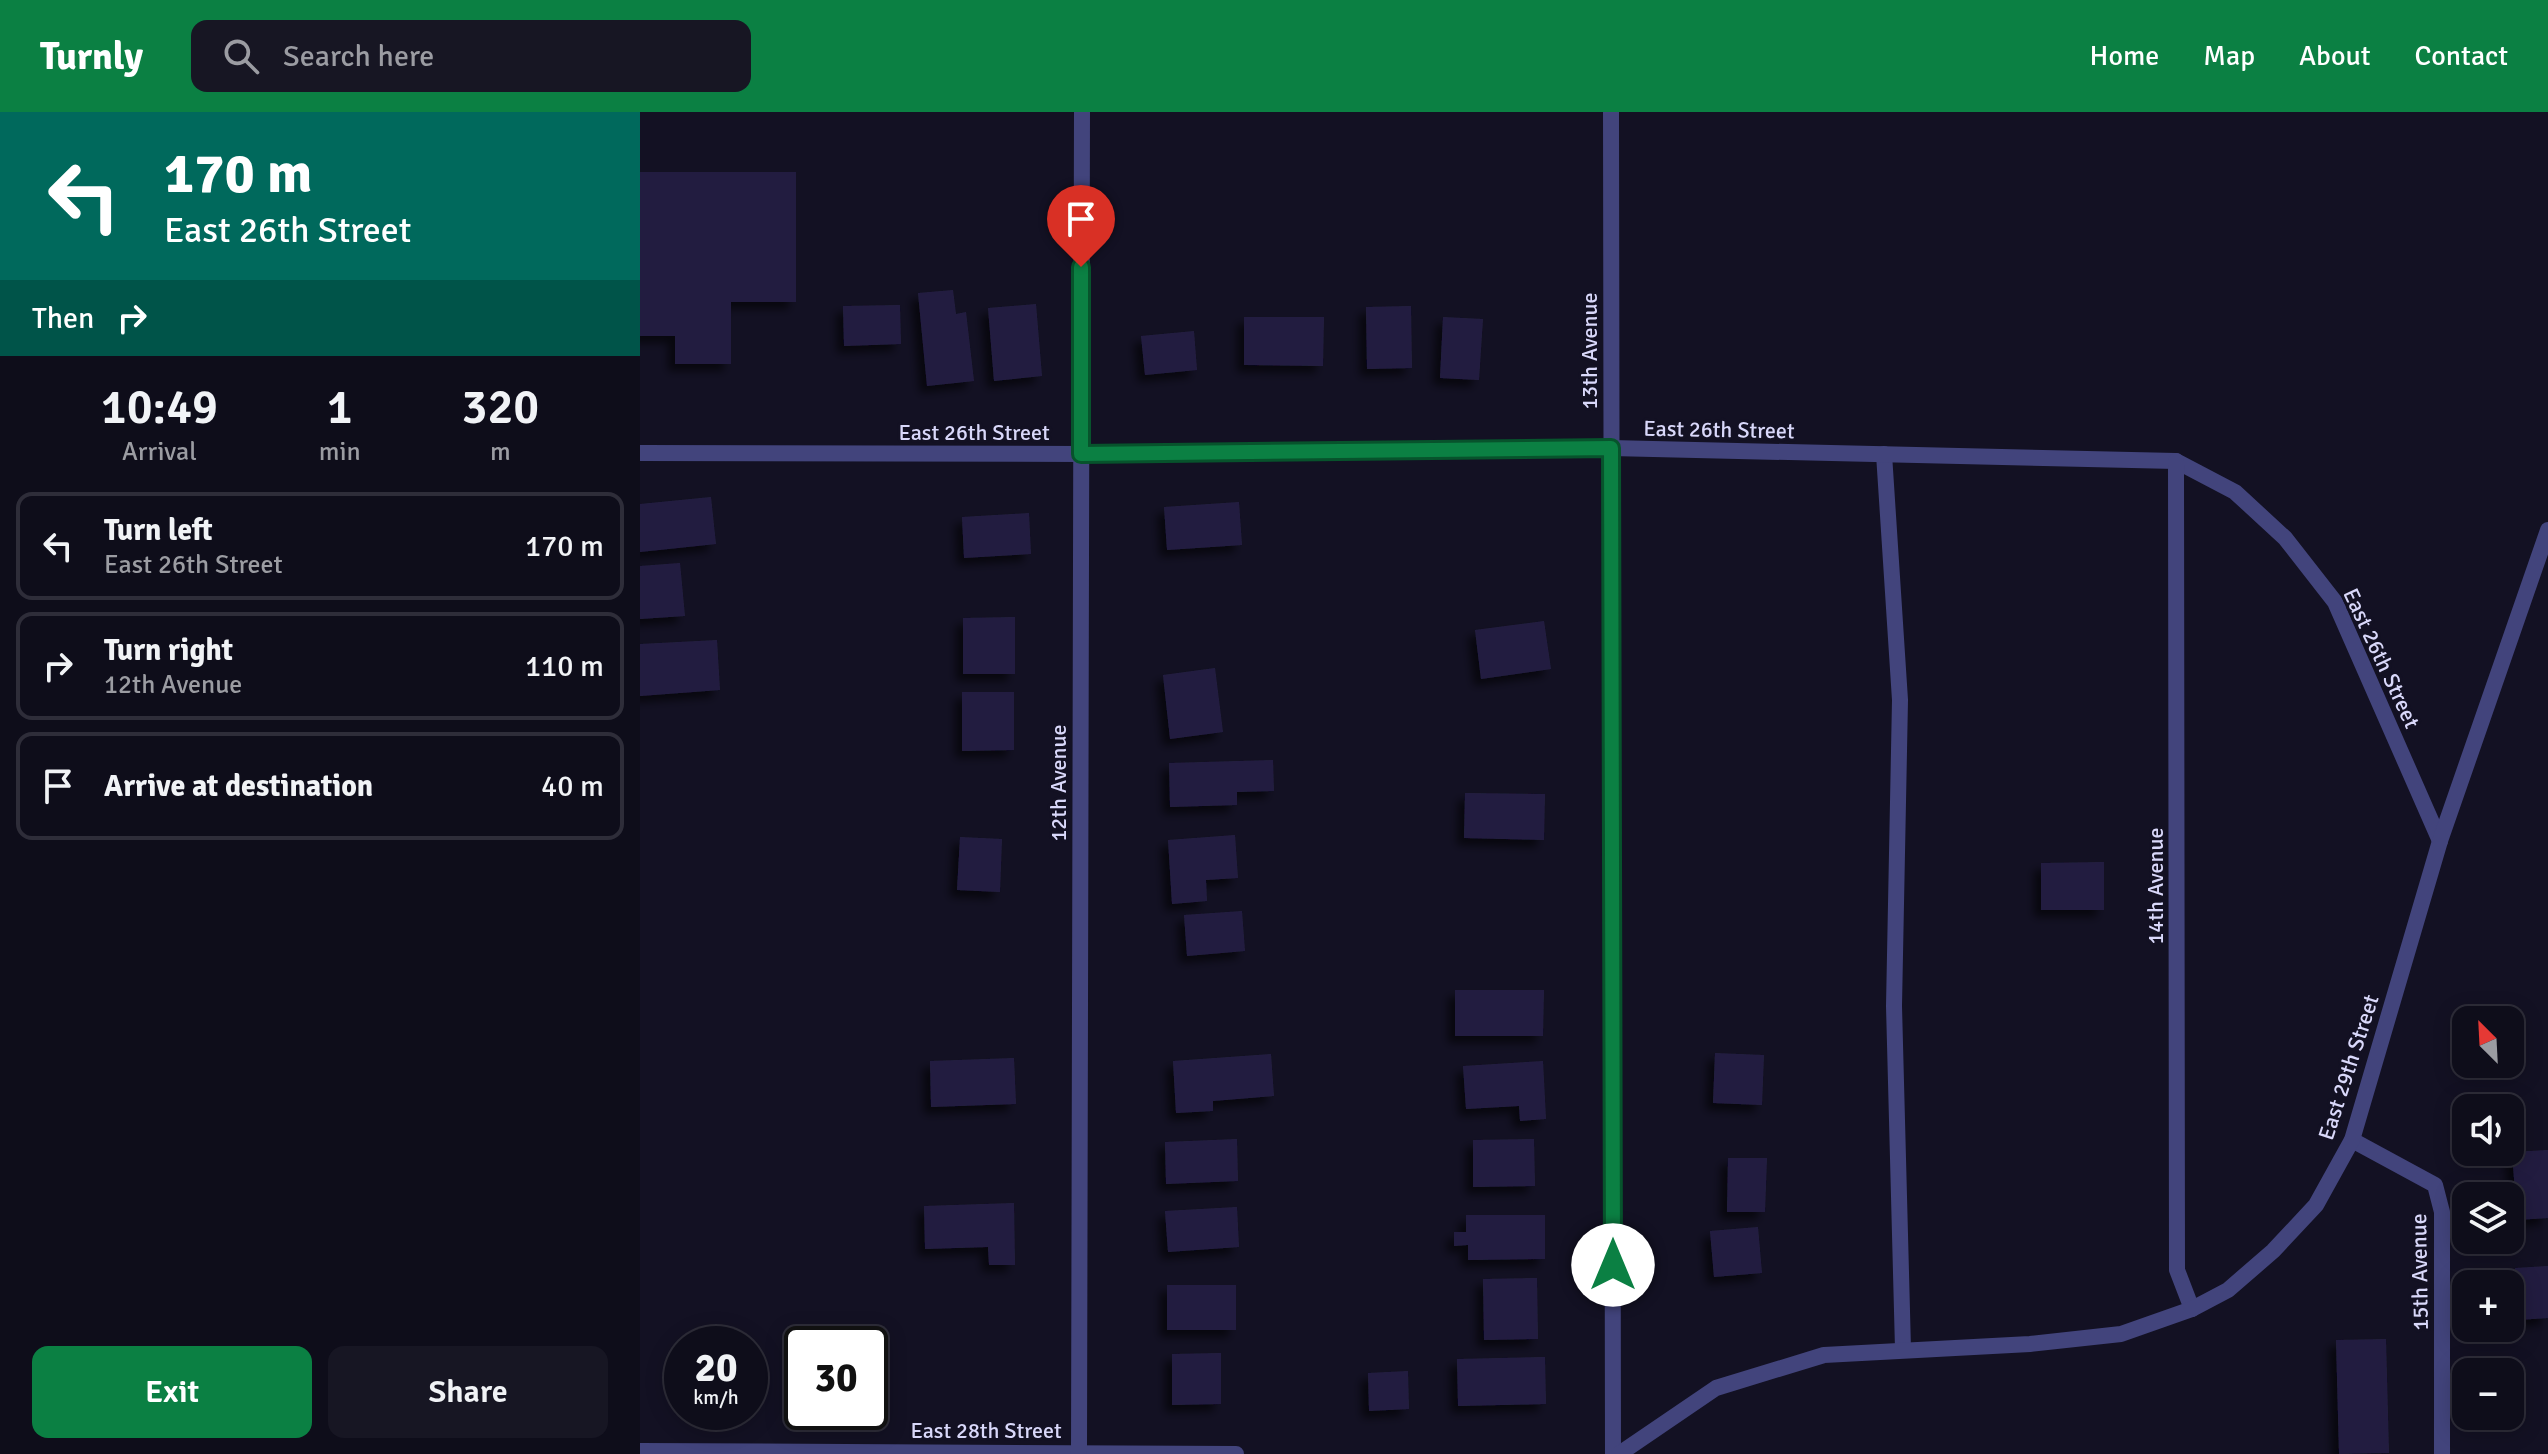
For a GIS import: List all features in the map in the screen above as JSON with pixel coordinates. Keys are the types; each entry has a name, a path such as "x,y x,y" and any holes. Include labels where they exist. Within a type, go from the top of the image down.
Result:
{"street":[{"name":"12th Avenue","path":"1079,1453 1082,112"},
{"name":"13th Avenue","path":"1611,112 1616,1454"},
{"name":"East 26th Street","path":"640,453 1081,454 1611,448 2176,461 2235,492 2285,538 2335,602 2440,841"},
{"path":"1884,454 1900,700 1894,1006 1903,1349"},
{"name":"14th Avenue","path":"2176,461 2177,1270 2192,1309"},
{"name":"East 29th Street","path":"1616,1454 1716,1388 1824,1355 2030,1344 2121,1334 2192,1309 2228,1290 2273,1251 2316,1205 2352,1140 2440,841 2548,530"},
{"name":"15th Avenue","path":"2352,1140 2435,1185 2442,1212 2442,1454"},
{"name":"East 28th Street","path":"640,1451 1236,1454"}],"building":[{"path":"640,172 796,172 796,302 731,302 731,364 675,364 675,336 640,336"},
{"path":"953,290 956,314 966,312 974,381 927,386 918,293"},
{"path":"1036,304 1042,376 994,381 988,308"},
{"path":"900,305 901,344 844,346 843,306"},
{"path":"1411,306 1412,368 1367,369 1366,307"},
{"path":"1244,317 1324,317 1323,366 1244,365"},
{"path":"1443,317 1483,319 1479,380 1440,378"},
{"path":"1194,331 1197,370 1145,375 1141,336"},
{"path":"711,497 716,544 640,552 640,504"},
{"path":"1239,502 1242,545 1167,550 1164,507"},
{"path":"1029,513 1031,554 964,558 962,517"},
{"path":"680,563 685,616 640,619 640,566"},
{"path":"1015,617 1015,674 963,674 963,618"},
{"path":"1544,621 1551,669 1481,679 1475,630"},
{"path":"717,640 720,690 640,696 640,644"},
{"path":"1215,668 1223,732 1170,739 1163,675"},
{"path":"962,692 1014,692 1014,750 962,751"},
{"path":"1273,760 1274,791 1237,792 1237,805 1170,807 1169,763"},
{"path":"1465,793 1545,794 1544,840 1464,838"},
{"path":"1235,835 1238,878 1206,880 1207,901 1172,904 1168,840"},
{"path":"960,837 1002,839 1000,892 957,890"},
{"path":"2104,862 2104,910 2041,910 2041,863"},
{"path":"1242,911 1245,951 1187,956 1184,915"},
{"path":"1455,990 1544,990 1543,1036 1455,1036"},
{"path":"1715,1053 1764,1055 1762,1105 1713,1103"},
{"path":"1271,1054 1274,1096 1213,1101 1213,1111 1176,1113 1173,1061"},
{"path":"1014,1058 1016,1104 931,1107 930,1061"},
{"path":"1543,1061 1546,1119 1520,1121 1519,1106 1466,1109 1463,1066"},
{"path":"1237,1139 1238,1181 1166,1184 1165,1142"},
{"path":"1534,1139 1535,1186 1473,1187 1473,1140"},
{"path":"2548,1150 2548,1218 2524,1220 2524,1182 2514,1182 2513,1166 2524,1166 2524,1151"},
{"path":"1728,1158 1767,1158 1765,1212 1727,1212"},
{"path":"1014,1203 1015,1265 989,1265 988,1247 925,1249 924,1206"},
{"path":"1237,1207 1239,1247 1168,1252 1165,1211"},
{"path":"1466,1215 1545,1215 1545,1259 1468,1260 1468,1245 1454,1246 1454,1232 1466,1232"},
{"path":"1758,1227 1762,1273 1714,1277 1710,1231"},
{"path":"2548,1266 2548,1318 2524,1320 2524,1270 2515,1268"},
{"path":"1537,1278 1538,1339 1484,1340 1483,1279"},
{"path":"1167,1285 1236,1285 1236,1330 1167,1330"},
{"path":"2386,1339 2389,1453 2339,1454 2336,1340"},
{"path":"1221,1353 1221,1404 1172,1405 1172,1354"},
{"path":"1545,1357 1546,1404 1458,1406 1457,1359"},
{"path":"1408,1371 1409,1409 1369,1411 1368,1373"}],"route":[{"path":"1081,267 1081,454 1611,448 1613,1265"}]}
